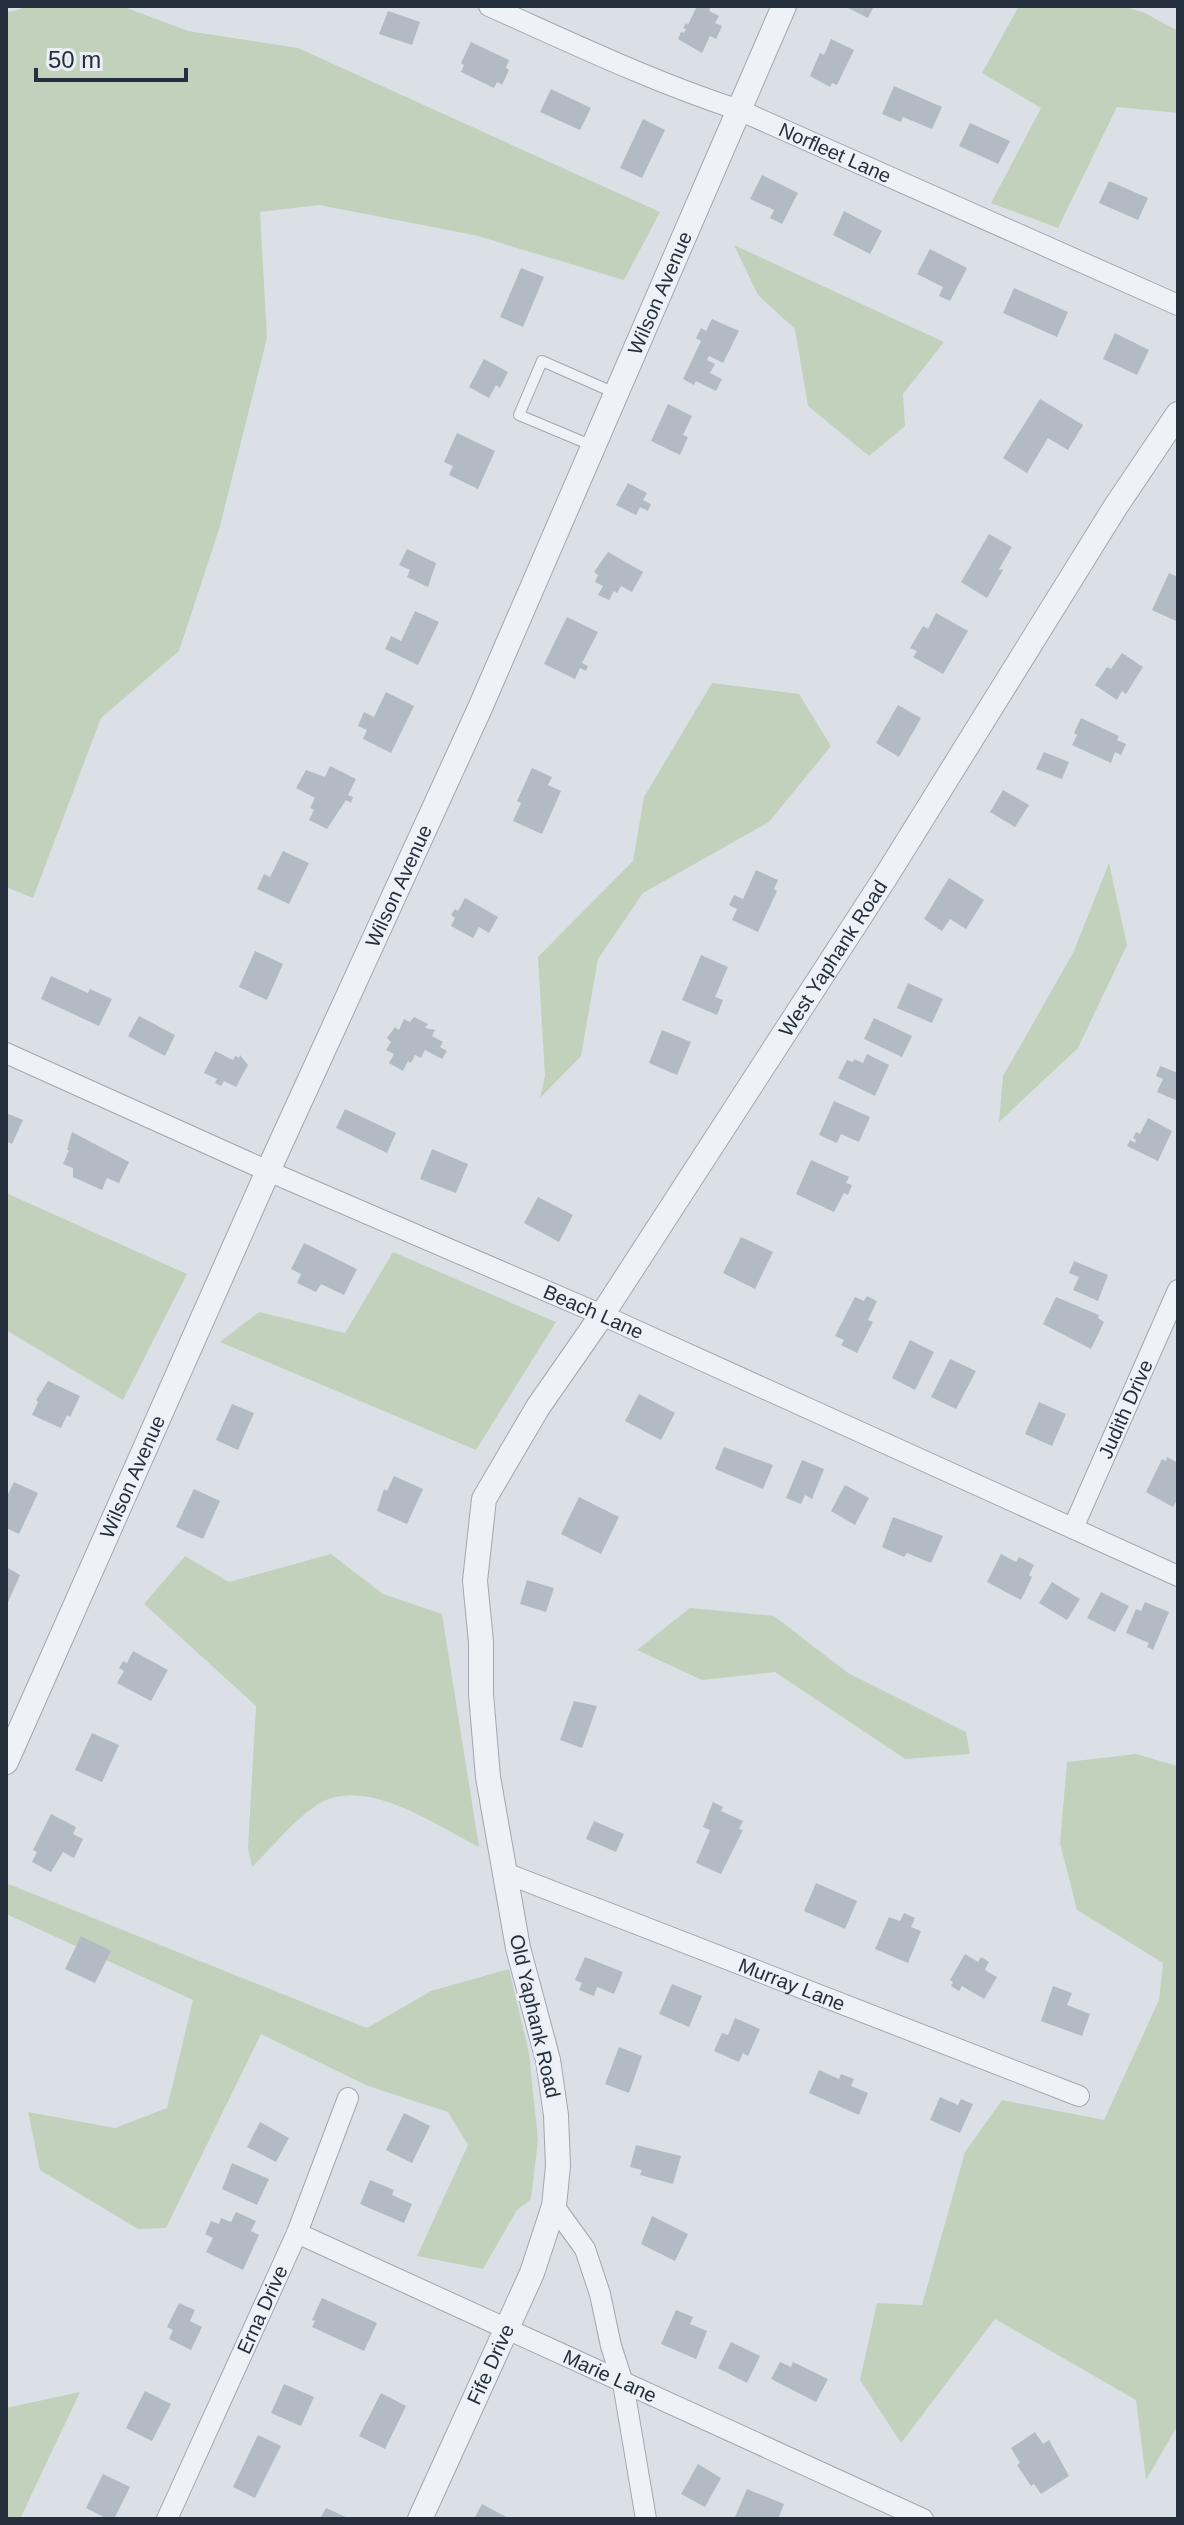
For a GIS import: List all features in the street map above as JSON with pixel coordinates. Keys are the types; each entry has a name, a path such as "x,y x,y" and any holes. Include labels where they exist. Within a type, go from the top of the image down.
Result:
{"street":[{"name":"Norfleet Lane","path":"489,6 610,60 739,110 1178,305"},
{"name":"Wilson Avenue","path":"7,1758 268,1171 480,708 784,6"},
{"name":"West Yaphank Road","path":"484,1499 538,1407 602,1315 885,878 1116,506 1178,414"},
{"name":"Beach Lane","path":"6,1053 268,1171 602,1315 1178,1576"},
{"name":"Judith Drive","path":"1073,1528 1178,1290"},
{"name":"Old Yaphank Road","path":"484,1499 475,1581 488,1777 518,1948 548,2060 558,2153 554,2206"},
{"name":"Murray Lane","path":"503,1872 1079,2096"},
{"name":"Erna Drive","path":"167,2519 297,2233 348,2098"},
{"name":"Fife Drive","path":"420,2519 532,2273 554,2206"},
{"path":"554,2206 585,2249 600,2294 623,2383 646,2519"},
{"name":"Marie Lane","path":"297,2233 923,2519"}],"lane":[{"path":"593,446 519,415 542,361 616,393"}],"green space":[{"path":"27,6 122,6 188,31 298,48 660,212 624,280 474,235 319,205 260,212 267,338 220,526 179,651 101,718 33,898 6,887 6,12"},
{"path":"1019,6 1123,6 1145,13 1178,31 1178,113 1117,107 1058,228 991,203 1041,108 982,73"},
{"path":"734,245 944,342 903,394 905,426 869,456 808,406 795,329 758,295"},
{"path":"712,683 799,694 831,746 769,822 643,893 598,959 581,1056 540,1098 545,1076 538,957 633,861 644,797"},
{"path":"1109,863 1127,945 1078,1048 999,1122 1003,1076 1073,953"},
{"path":"6,1193 187,1274 123,1400 6,1330"},
{"path":"393,1252 556,1322 476,1450 220,1342 259,1312 345,1333"},
{"path":"331,1554 383,1594 442,1614 479,1847 420,1815 375,1798 354,1795 333,1798 314,1807 252,1867 248,1848 256,1706 144,1604 185,1556 229,1582"},
{"path":"690,1608 774,1616 848,1673 966,1732 970,1754 905,1759 775,1672 702,1680 637,1650"},
{"path":"1136,1754 1178,1766 1178,2425 1146,2480 1136,2400 995,2319 901,2443 860,2380 877,2303 922,2305 965,2152 1002,2100 1104,2120 1159,2000 1163,1963 1077,1910 1060,1843 1067,1762"},
{"path":"6,1883 367,2028 431,1991 509,1969 529,2053 538,2140 531,2199 517,2210 483,2269 417,2256 468,2145 448,2112 368,2086 261,2034 166,2228 138,2229 40,2170 28,2112 115,2128 167,2108 193,2000 6,1914"},
{"path":"80,2392 20,2519 6,2519 6,2408"}],"building":[{"path":"697,6 711,6 709,11 719,16 715,23 722,26 716,39 710,36 702,53 678,39"},
{"path":"844,6 874,6 868,18"},
{"path":"388,11 420,22 412,45 379,34"},
{"path":"831,39 854,50 837,85 832,83 830,87 810,76 820,53 824,55"},
{"path":"471,42 509,60 506,68 509,70 502,85 497,82 494,88 461,72 464,65 461,63"},
{"path":"894,86 942,107 932,129 903,117 901,122 882,114"},
{"path":"551,89 591,108 580,130 540,112"},
{"path":"643,119 665,130 642,178 620,168"},
{"path":"970,123 1010,141 998,164 959,146"},
{"path":"762,175 798,193 782,224 770,218 774,210 750,199"},
{"path":"1109,181 1148,198 1138,220 1099,203"},
{"path":"844,211 882,231 870,254 833,235"},
{"path":"930,249 967,268 950,301 939,296 943,287 917,274"},
{"path":"521,268 544,277 523,327 500,317"},
{"path":"1014,288 1068,312 1057,337 1003,313"},
{"path":"712,319 739,331 723,363 709,356 707,360 715,364 710,373 722,379 716,391 696,381 694,385 683,379 701,341 696,338 701,328 706,331"},
{"path":"1115,333 1149,350 1137,375 1103,359"},
{"path":"484,359 508,372 500,388 496,385 489,398 469,387"},
{"path":"1040,399 1083,425 1068,450 1048,438 1027,473 1003,458"},
{"path":"668,404 692,416 683,435 688,437 680,455 651,441"},
{"path":"457,433 495,451 478,489 449,475 453,466 444,462"},
{"path":"628,483 647,493 643,500 651,504 648,511 640,507 636,515 616,505"},
{"path":"989,534 1012,547 987,598 961,582"},
{"path":"407,549 436,563 428,587 407,577 410,570 399,565"},
{"path":"608,552 643,572 632,592 621,586 609,600 598,595 603,586 595,582 598,575 594,572"},
{"path":"1169,573 1178,577 1178,622 1152,610"},
{"path":"415,611 439,622 418,665 385,649 391,636 401,641"},
{"path":"936,613 968,631 943,674 913,657 917,651 910,648 923,626 928,629"},
{"path":"567,617 598,632 582,663 588,666 586,671 580,668 575,679 544,664"},
{"path":"1122,653 1143,667 1126,694 1122,691 1117,700 1095,685 1107,667 1111,669"},
{"path":"386,692 414,706 391,753 363,739 367,730 358,726 364,712 374,717"},
{"path":"898,705 921,718 899,757 876,743"},
{"path":"1081,718 1119,736 1117,740 1126,744 1121,755 1115,752 1111,763 1072,745"},
{"path":"1044,752 1069,762 1062,779 1036,769"},
{"path":"330,766 356,779 348,795 353,797 351,803 346,800 327,829 309,820 315,798 296,788 306,770 325,777"},
{"path":"532,768 552,777 548,785 561,791 542,834 513,821 521,803 517,801"},
{"path":"1003,790 1029,805 1015,827 990,812"},
{"path":"283,851 309,863 289,904 257,889 264,874 270,877"},
{"path":"756,870 778,880 774,889 777,891 758,932 732,920 737,909 729,905 734,895 743,899"},
{"path":"949,878 984,900 966,929 950,919 942,931 924,919"},
{"path":"465,898 498,917 489,933 479,927 473,938 451,926 455,918 451,915 455,909 458,911"},
{"path":"255,951 283,964 267,1000 239,987"},
{"path":"701,955 728,967 715,997 723,1000 717,1015 682,1000"},
{"path":"51,976 88,993 90,989 112,999 99,1026 41,999"},
{"path":"908,983 943,999 932,1023 897,1008"},
{"path":"139,1016 175,1035 165,1056 128,1036"},
{"path":"414,1017 428,1024 425,1028 435,1030 432,1036 443,1042 440,1047 447,1051 442,1059 425,1050 421,1058 415,1055 411,1063 408,1061 403,1071 389,1063 394,1054 386,1050 391,1042 387,1038 395,1027 399,1030 404,1019 410,1022"},
{"path":"874,1018 912,1036 902,1057 864,1039"},
{"path":"662,1030 691,1042 677,1075 649,1063"},
{"path":"215,1051 233,1060 240,1055 248,1065 236,1087 224,1081 221,1086 215,1083 217,1079 204,1073"},
{"path":"867,1054 889,1065 875,1096 838,1078 847,1060 863,1063"},
{"path":"1160,1066 1178,1073 1178,1101 1157,1092 1163,1079 1156,1076"},
{"path":"834,1101 870,1117 859,1142 841,1134 837,1143 819,1135"},
{"path":"345,1109 396,1133 387,1153 336,1128"},
{"path":"6,1113 23,1120 12,1144 6,1141"},
{"path":"1148,1118 1172,1131 1158,1161 1127,1146 1130,1140 1135,1143 1133,1138 1136,1132 1140,1134"},
{"path":"72,1132 129,1162 119,1183 107,1178 102,1190 73,1177 73,1168 63,1164"},
{"path":"432,1149 468,1164 456,1193 420,1179"},
{"path":"811,1160 849,1177 846,1183 852,1185 848,1195 844,1193 834,1212 796,1194"},
{"path":"538,1197 573,1215 559,1242 524,1223"},
{"path":"741,1237 773,1252 755,1289 723,1273"},
{"path":"304,1243 357,1269 344,1295 321,1284 316,1292 297,1283 301,1274 291,1269"},
{"path":"1074,1261 1108,1275 1098,1301 1073,1290 1079,1277 1069,1273"},
{"path":"867,1296 877,1301 868,1320 873,1322 857,1353 841,1345 844,1340 835,1336 855,1297 864,1301"},
{"path":"1056,1297 1099,1315 1098,1318 1104,1322 1091,1349 1043,1324"},
{"path":"910,1340 934,1352 915,1390 892,1378"},
{"path":"950,1359 976,1371 956,1409 931,1397"},
{"path":"48,1381 80,1396 61,1428 32,1415 38,1402 36,1400"},
{"path":"639,1394 675,1413 661,1440 625,1421"},
{"path":"1039,1402 1066,1414 1052,1446 1025,1434"},
{"path":"232,1404 254,1413 238,1450 216,1440"},
{"path":"724,1447 773,1465 763,1489 715,1469"},
{"path":"1167,1457 1178,1463 1178,1498 1173,1507 1146,1492 1162,1459 1166,1461"},
{"path":"802,1460 824,1469 812,1499 805,1495 801,1504 786,1498"},
{"path":"394,1476 423,1489 407,1524 377,1511 384,1489 387,1491"},
{"path":"14,1482 38,1493 19,1534 6,1528 6,1493"},
{"path":"845,1485 869,1498 855,1525 831,1511"},
{"path":"194,1489 220,1501 203,1539 176,1527"},
{"path":"579,1497 619,1517 601,1554 561,1534"},
{"path":"893,1517 943,1536 931,1563 907,1553 904,1557 882,1547"},
{"path":"1001,1554 1016,1562 1019,1557 1034,1565 1021,1600 987,1582"},
{"path":"6,1567 20,1575 6,1607"},
{"path":"527,1580 554,1588 546,1612 520,1604"},
{"path":"1052,1582 1080,1599 1067,1620 1039,1603"},
{"path":"1101,1592 1129,1606 1115,1632 1087,1618"},
{"path":"1145,1602 1169,1612 1153,1650 1147,1647 1149,1643 1126,1633 1136,1609 1141,1611"},
{"path":"133,1651 168,1670 151,1701 117,1683 124,1671 119,1668 123,1661 127,1663"},
{"path":"574,1701 597,1706 582,1748 560,1740"},
{"path":"92,1733 119,1745 102,1782 75,1770"},
{"path":"713,1802 723,1807 721,1811 743,1821 739,1829 743,1830 721,1874 696,1863 710,1830 703,1827"},
{"path":"51,1814 76,1827 73,1834 83,1839 74,1858 63,1852 51,1872 32,1862 37,1852 33,1850"},
{"path":"594,1821 624,1834 616,1852 586,1839"},
{"path":"816,1883 857,1901 845,1929 804,1911"},
{"path":"904,1913 915,1918 911,1927 921,1931 908,1963 875,1949 889,1917 900,1921"},
{"path":"81,1936 111,1951 95,1983 65,1969"},
{"path":"965,1954 978,1962 981,1957 989,1962 985,1970 997,1977 984,1999 962,1986 959,1991 951,1986 953,1982 950,1980"},
{"path":"585,1957 623,1972 614,1994 597,1987 594,1996 579,1990 582,1983 575,1980"},
{"path":"672,1984 702,1996 689,2027 659,2014"},
{"path":"1053,1986 1072,1993 1067,2005 1090,2014 1082,2036 1041,2021"},
{"path":"735,2018 760,2029 748,2056 743,2053 739,2062 714,2051 722,2033 728,2035"},
{"path":"619,2047 642,2056 629,2093 605,2084"},
{"path":"819,2070 839,2079 841,2074 854,2079 851,2086 868,2093 859,2115 809,2093"},
{"path":"940,2097 958,2105 961,2099 973,2104 960,2133 930,2120"},
{"path":"404,2113 430,2126 412,2163 386,2150"},
{"path":"260,2122 289,2138 276,2162 247,2147"},
{"path":"636,2145 681,2156 673,2184 640,2175 642,2170 630,2167"},
{"path":"232,2163 269,2179 257,2205 222,2189"},
{"path":"370,2180 394,2190 392,2195 412,2204 404,2223 360,2204"},
{"path":"236,2212 256,2221 251,2231 259,2235 243,2270 206,2252 213,2238 205,2234 211,2221 219,2224 221,2218 231,2222"},
{"path":"652,2216 688,2234 675,2261 641,2244"},
{"path":"322,2298 377,2323 364,2351 312,2327"},
{"path":"179,2303 195,2310 190,2321 202,2327 191,2350 169,2339 173,2330 167,2327"},
{"path":"676,2310 693,2317 690,2324 707,2331 696,2359 661,2344"},
{"path":"731,2342 760,2356 747,2383 718,2368"},
{"path":"780,2362 791,2367 793,2362 828,2379 816,2402 771,2379"},
{"path":"284,2384 314,2397 301,2426 271,2413"},
{"path":"145,2391 171,2404 152,2441 126,2428"},
{"path":"381,2393 406,2406 385,2449 359,2436"},
{"path":"1035,2432 1043,2444 1049,2440 1069,2476 1041,2494 1034,2484 1031,2486 1017,2465 1020,2463 1011,2448"},
{"path":"258,2435 281,2446 255,2498 233,2487"},
{"path":"698,2464 721,2478 705,2507 681,2494"},
{"path":"103,2474 130,2487 114,2519 86,2508"},
{"path":"747,2489 784,2504 778,2519 735,2517"},
{"path":"482,2504 510,2519 474,2519"},
{"path":"326,2508 350,2519 321,2517"}]}
